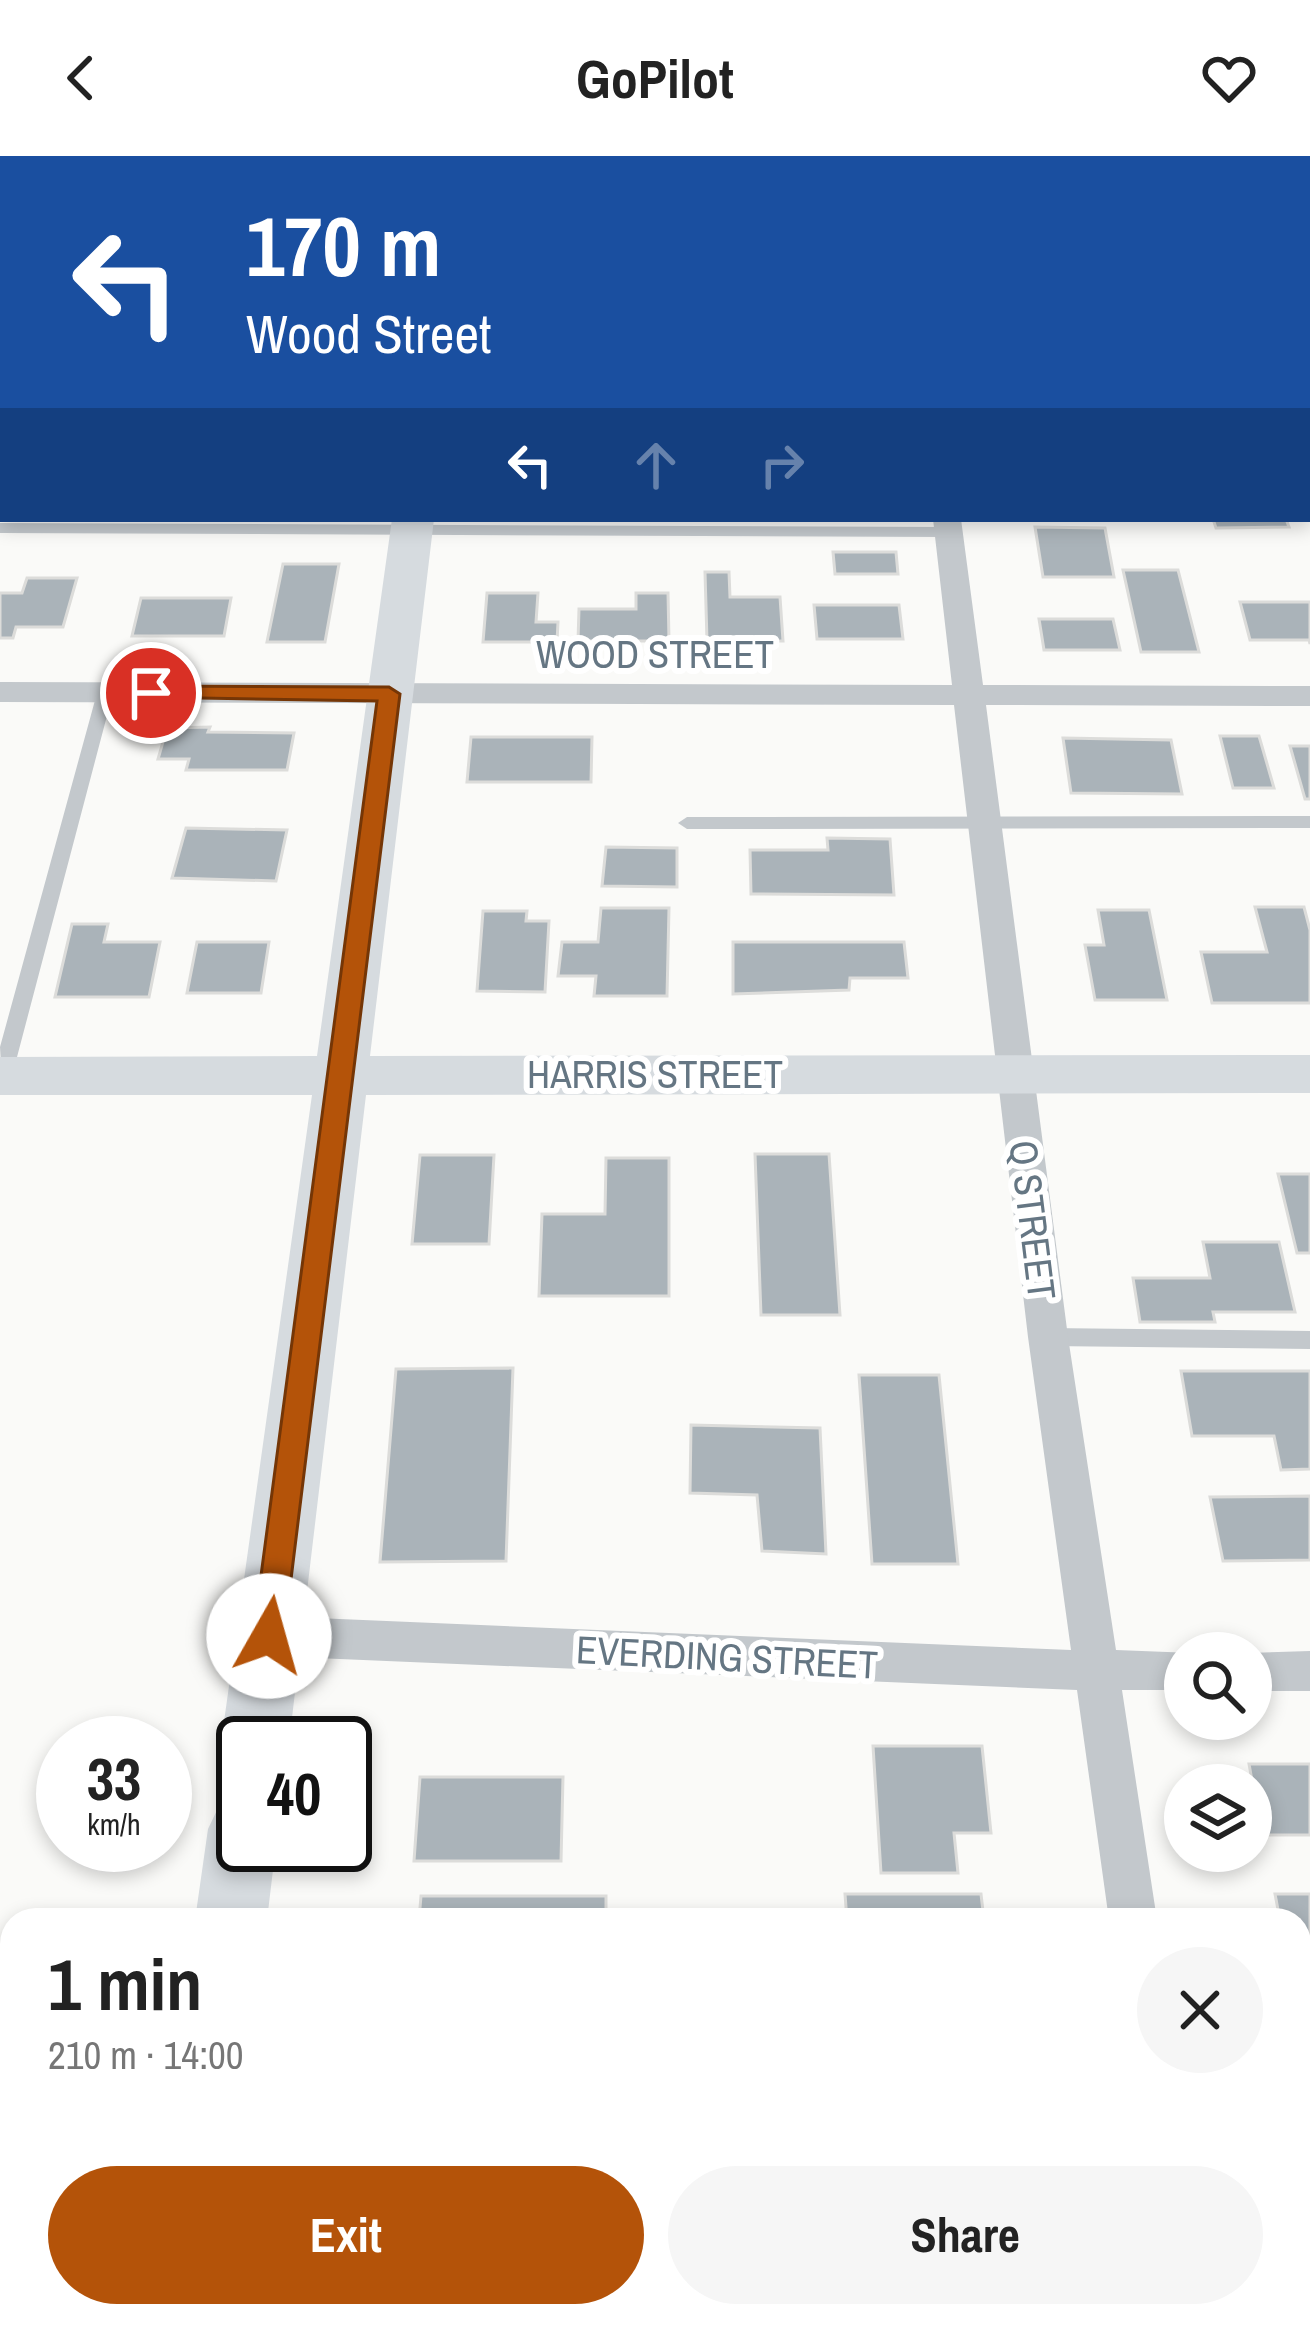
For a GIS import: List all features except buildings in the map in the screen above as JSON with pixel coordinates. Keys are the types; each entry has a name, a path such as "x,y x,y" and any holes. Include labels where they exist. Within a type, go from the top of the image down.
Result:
{"main road":[{"path":"258,1716 413,525"},
{"name":"HARRIS STREET","path":"1,1076 1310,1074"},
{"path":"233,1908 237,1872"}],"street":[{"name":"Q STREET","path":"948,526 987,821 1013,1074 1130,1908"},
{"name":"WOOD STREET","path":"0,692 1310,696"},
{"name":"EVERDING STREET","path":"269,1636 1164,1670"},
{"path":"1272,1671 1310,1671"}],"lane":[{"path":"0,528 948,526"},
{"path":"1,1076 105,693"},
{"path":"687,823 1310,822"},
{"path":"1048,1337 1310,1340"}],"route":[{"path":"151,693 389,694 269,1636"}]}
